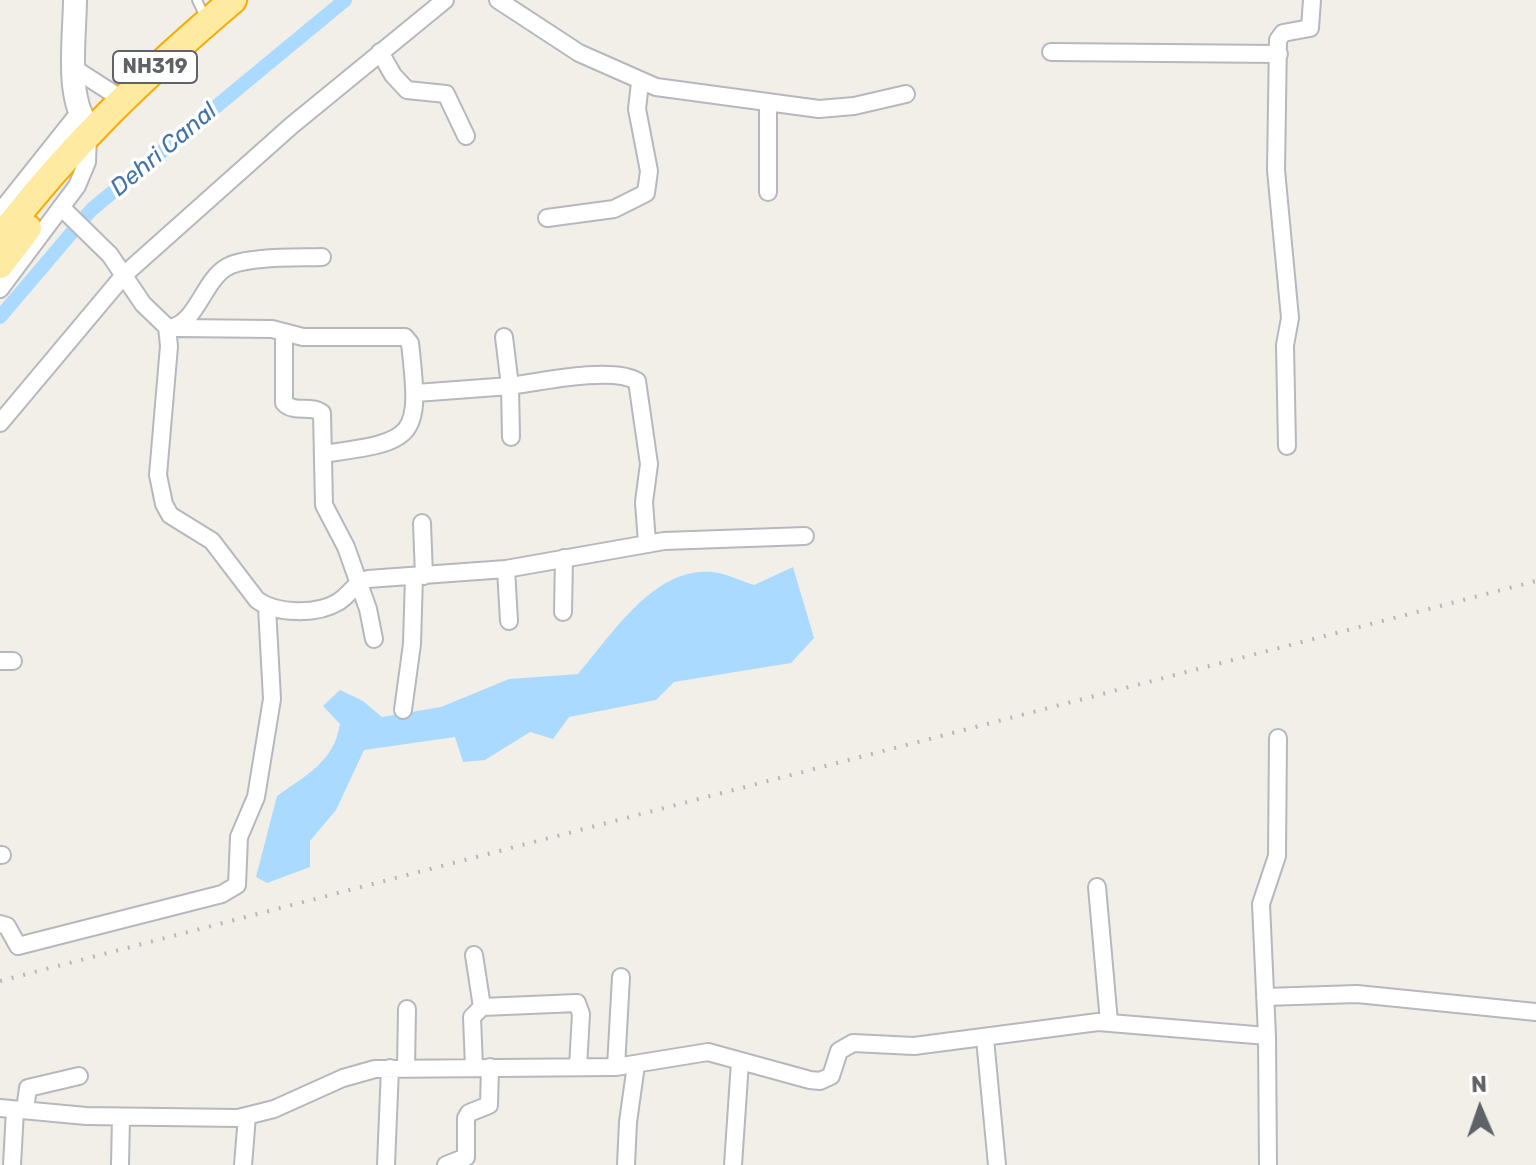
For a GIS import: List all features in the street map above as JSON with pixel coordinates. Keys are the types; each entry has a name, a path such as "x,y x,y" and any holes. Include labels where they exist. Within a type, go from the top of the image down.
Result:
{"highway":[{"name":"NH319","path":"85,129 120,98 202,11 233,0"},
{"path":"0,265 56,199 85,129"},
{"path":"0,238 56,199"}],"main road":[{"path":"75,0 75,69 85,129"}],"street":[{"path":"0,423 125,274 380,52 445,0"},
{"path":"498,0 579,53 640,83 834,109 906,94"},
{"path":"1287,446 1285,345 1290,318 1276,170 1279,54 1281,34 1311,26 1312,0"},
{"path":"380,52 393,75 407,90 446,94 466,136"},
{"path":"1051,52 1279,54"},
{"path":"75,69 120,98"},
{"path":"547,218 614,209 646,193 649,171 637,109 640,83"},
{"path":"768,102 768,192"},
{"path":"3,202 85,129"},
{"path":"0,289 56,199 110,255 143,304 172,327 284,332 303,337 405,337 410,343 416,393 413,414 396,441 323,454"},
{"path":"322,257 241,263 224,268 172,327 169,346 158,475 164,504 170,515 212,541 257,600 267,607 289,610 329,606 359,582 506,569 647,543 805,536"},
{"path":"284,332 284,403 293,409 312,409 322,413 324,505 359,582 374,639"},
{"path":"504,337 510,386 511,437"},
{"path":"416,393 599,376 630,377 637,381 649,464 644,502 647,543"},
{"path":"403,710 422,523"},
{"path":"563,612 564,558"},
{"path":"506,569 509,621"},
{"path":"0,952 222,894 237,885 239,837 256,797 272,699 267,607"},
{"path":"1268,1165 1267,1036 1261,904 1277,856 1278,738"},
{"path":"1097,887 1109,1022"},
{"path":"0,924 7,926 18,946"},
{"path":"474,955 482,1007"},
{"path":"616,1067 621,977"},
{"path":"1265,997 1357,994 1536,1012"},
{"path":"446,1165 466,1157 466,1118 469,1113 489,1105 472,1017 482,1007 577,1003 581,1014 578,1067"},
{"path":"386,1165 407,1009"},
{"path":"13,1109 121,1117 247,1116 274,1109 359,1072 398,1068 616,1067 708,1052 820,1081 831,1076 839,1051 853,1043 901,1047 1109,1022 1267,1036"},
{"path":"985,1039 997,1165"},
{"path":"733,1165 740,1062"},
{"path":"626,1165 636,1065"},
{"path":"12,1165 13,1109 28,1088 79,1076"},
{"path":"243,1165 247,1116"},
{"path":"120,1165 121,1117"}],"water":[{"path":"793,567 814,638 791,663 674,682 656,700 569,717 553,739 530,732 485,760 463,762 455,737 364,750 336,810 310,841 310,867 267,883 256,877 277,796 317,766 337,737 340,724 323,706 340,690 363,701 382,717 441,707 509,679 578,674 636,606 671,580 691,573 712,572 754,585"}],"waterway":[{"name":"Dehri Canal","path":"0,317 91,210 345,0"}],"railway":[{"path":"0,981 1536,581"}]}
